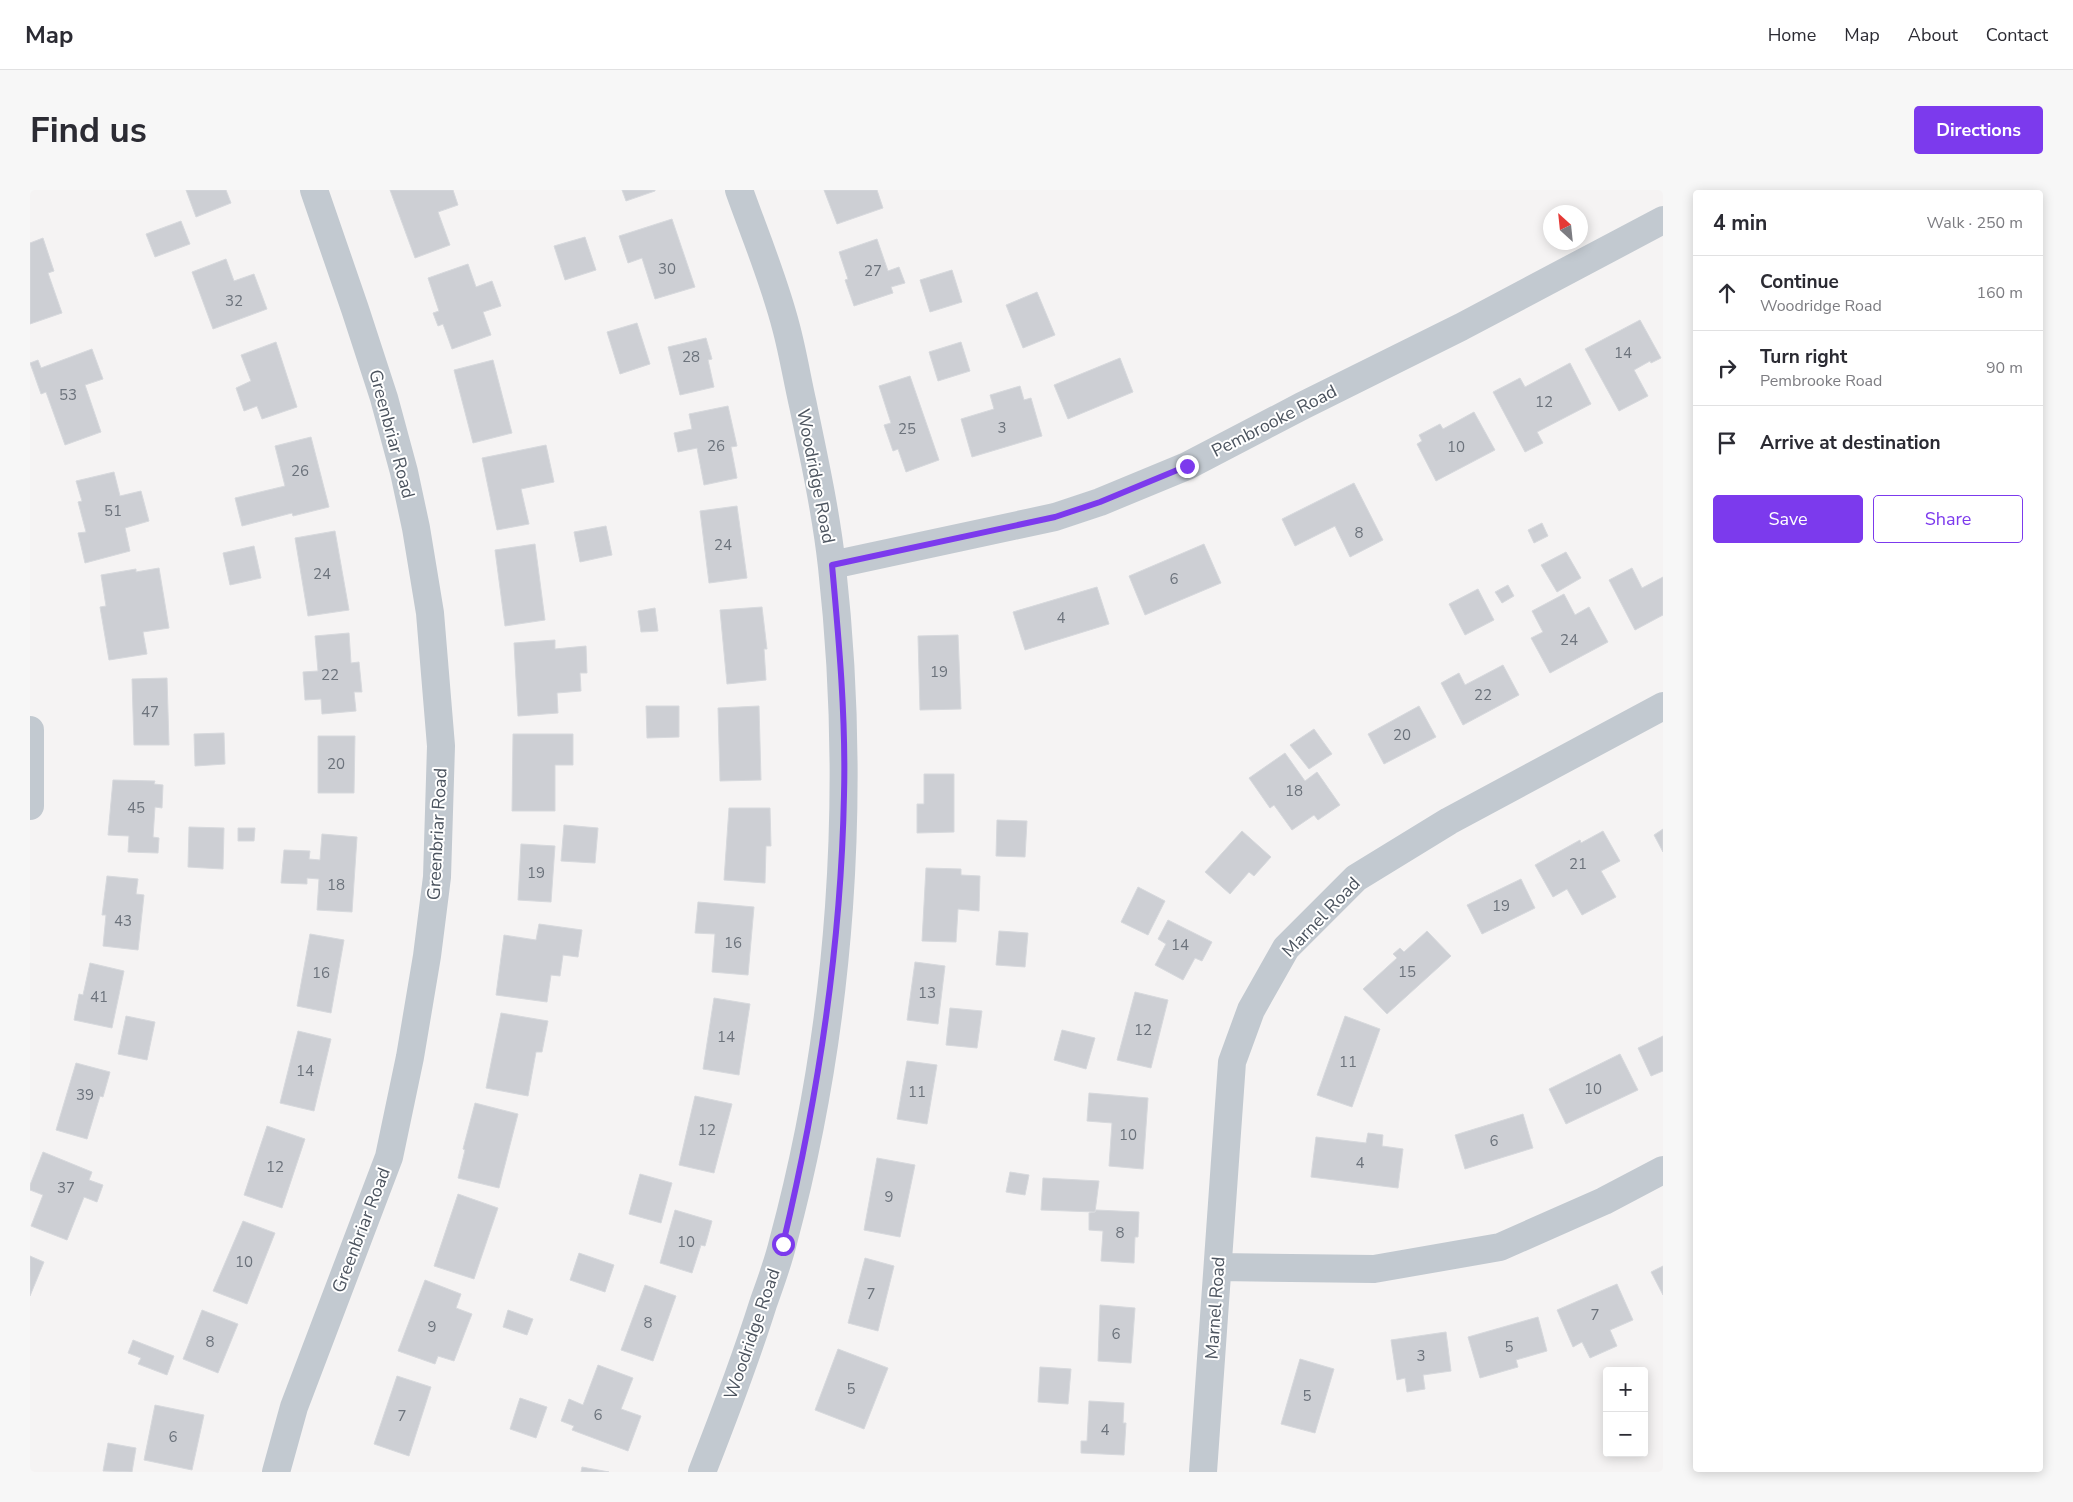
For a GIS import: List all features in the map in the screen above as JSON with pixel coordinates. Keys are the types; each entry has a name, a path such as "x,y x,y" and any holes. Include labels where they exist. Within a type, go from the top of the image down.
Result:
{"street":[{"name":"Greenbriar Road","path":"276,1472 294,1407 389,1156 410,1057 428,948 437,876 441,746 430,613 416,528 404,472 384,398 314,190"},
{"name":"Woodridge Road","path":"702,1472 740,1374 783,1244 801,1168 823,1048 833,967 840,884 844,793 842,709 832,565 818,478 787,329 775,289 739,190"},
{"name":"Pembrooke Road","path":"832,565 1055,517 1100,502 1187,466 1302,406 1461,328 1663,220"},
{"name":"Marnel Road","path":"1203,1472 1232,1062 1250,1010 1286,948 1356,878 1449,822 1663,706"},
{"path":"30,730 30,806"},
{"path":"1218,1267 1374,1269 1500,1248 1604,1201 1663,1170"}],"building":[{"path":"186,190 226,190 231,203 196,217"},
{"path":"390,190 453,190 458,205 438,212 450,245 415,258"},
{"path":"622,190 655,190 655,191 626,201"},
{"path":"824,190 877,190 883,208 837,224"},
{"path":"672,219 695,287 655,299 642,258 628,263 619,236"},
{"path":"181,221 190,244 155,257 146,234"},
{"path":"585,237 596,270 565,280 554,246"},
{"path":"43,238 54,271 48,273 62,313 30,324 30,243"},
{"path":"877,239 888,271 899,267 905,283 891,287 893,293 854,306 845,280 848,279 839,252"},
{"path":"226,259 234,281 254,274 267,309 213,329 192,272"},
{"path":"468,264 476,287 492,281 501,306 483,312 491,335 452,349 443,324 438,326 433,313 439,311 428,278"},
{"path":"952,270 962,302 930,312 920,280"},
{"path":"1037,292 1055,335 1023,348 1006,305"},
{"path":"1640,320 1661,358 1651,363 1650,361 1634,370 1648,396 1619,411 1585,349"},
{"path":"637,323 650,364 620,374 607,332"},
{"path":"706,338 712,359 708,360 714,387 680,395 668,347"},
{"path":"276,342 297,407 262,419 257,406 244,411 236,388 251,381 241,355"},
{"path":"961,342 970,371 938,381 929,352"},
{"path":"92,349 103,379 85,385 101,432 65,445 46,392 41,394 30,363 38,360 41,368"},
{"path":"1120,358 1133,392 1068,419 1054,385"},
{"path":"493,360 512,433 473,443 454,370"},
{"path":"1570,363 1591,404 1537,432 1543,443 1525,452 1493,392 1520,378 1525,387"},
{"path":"910,376 939,460 906,472 898,449 893,451 884,425 891,423 879,386"},
{"path":"1020,386 1024,400 1031,398 1042,436 972,457 961,419 994,409 990,395"},
{"path":"728,406 737,446 731,447 737,478 704,485 697,448 678,452 674,433 692,429 689,414"},
{"path":"1474,412 1495,450 1436,481 1417,444 1422,441 1419,435 1440,424 1443,429"},
{"path":"311,437 329,507 293,516 292,513 242,526 235,498 285,486 275,446"},
{"path":"546,445 554,482 521,489 529,524 497,530 482,458"},
{"path":"114,472 120,496 141,491 149,521 125,528 130,551 85,563 78,533 86,532 78,502 82,501 76,481"},
{"path":"1354,483 1383,540 1350,557 1335,526 1295,546 1282,519"},
{"path":"737,506 747,578 709,583 700,511"},
{"path":"1542,523 1548,536 1534,543 1528,530"},
{"path":"606,526 612,555 580,562 574,532"},
{"path":"335,531 349,610 308,616 295,538"},
{"path":"535,544 545,620 505,626 495,550"},
{"path":"1204,544 1221,583 1145,615 1129,576"},
{"path":"254,546 261,578 230,585 223,553"},
{"path":"1566,552 1581,578 1557,592 1541,565"},
{"path":"159,568 169,628 143,632 147,654 109,660 100,607 106,606 101,575 136,569 136,572"},
{"path":"1632,568 1642,588 1663,577 1663,615 1635,630 1609,580"},
{"path":"1508,585 1514,596 1502,603 1495,592"},
{"path":"1097,587 1109,624 1025,650 1013,612"},
{"path":"1478,589 1494,620 1465,635 1449,604"},
{"path":"1564,594 1575,615 1589,607 1608,642 1550,673 1531,638 1543,632 1532,611"},
{"path":"762,607 767,649 764,649 766,680 727,684 720,610"},
{"path":"655,608 658,631 641,632 638,611"},
{"path":"349,633 351,663 359,662 362,692 354,692 356,711 322,714 321,699 305,700 303,672 318,671 315,636"},
{"path":"958,635 961,709 920,710 918,636"},
{"path":"555,640 555,649 586,646 587,673 580,673 581,691 557,693 558,713 518,716 514,643"},
{"path":"1503,665 1519,695 1463,725 1441,683 1459,673 1465,685"},
{"path":"167,678 169,745 134,745 132,679"},
{"path":"646,706 679,706 679,737 647,738"},
{"path":"759,706 761,780 720,781 718,708"},
{"path":"1419,706 1436,737 1384,764 1368,734"},
{"path":"1314,729 1332,754 1309,769 1290,745"},
{"path":"224,733 225,764 195,766 194,734"},
{"path":"513,734 573,734 573,765 555,765 555,811 512,811"},
{"path":"318,736 355,736 354,793 318,793"},
{"path":"1285,753 1305,781 1317,772 1340,805 1318,820 1314,815 1292,830 1274,805 1270,808 1249,778"},
{"path":"924,774 954,774 954,832 917,833 917,804 924,804"},
{"path":"113,780 155,781 154,784 163,785 162,808 155,807 153,837 159,838 158,853 128,852 129,836 108,835"},
{"path":"729,808 770,808 771,846 766,846 765,883 724,880"},
{"path":"997,820 1027,821 1025,857 996,856"},
{"path":"564,825 598,828 595,863 561,861"},
{"path":"189,827 224,828 223,869 188,867"},
{"path":"238,828 255,828 254,841 238,841"},
{"path":"1663,829 1663,852 1654,835"},
{"path":"1242,831 1271,857 1254,876 1249,872 1230,894 1205,872"},
{"path":"1603,831 1620,861 1601,871 1616,897 1582,915 1567,889 1553,897 1535,865 1580,840 1581,843"},
{"path":"322,834 357,837 352,912 317,910 319,879 307,878 307,884 281,883 284,850 310,851 309,859 320,860"},
{"path":"521,844 555,846 551,902 518,900"},
{"path":"926,868 961,869 961,875 980,876 979,911 958,909 956,942 922,941"},
{"path":"107,876 138,879 136,894 144,895 138,950 103,946 106,915 102,915"},
{"path":"1521,879 1535,908 1482,934 1467,905"},
{"path":"1138,887 1165,901 1148,935 1121,922"},
{"path":"698,902 754,907 748,975 712,972 715,934 695,933"},
{"path":"1168,920 1212,942 1202,961 1195,958 1183,980 1155,965 1166,944 1158,939"},
{"path":"539,924 582,930 578,957 563,955 560,976 551,975 547,1002 496,995 504,935 536,940"},
{"path":"999,931 1028,933 1025,967 996,965"},
{"path":"1427,931 1451,956 1387,1014 1363,989 1397,958 1393,954 1400,948 1404,952"},
{"path":"310,934 344,940 331,1013 297,1006"},
{"path":"915,962 945,966 938,1024 907,1020"},
{"path":"90,963 124,971 112,1028 74,1020 79,994 83,995"},
{"path":"1135,992 1168,1000 1151,1068 1117,1060"},
{"path":"714,998 750,1004 739,1075 703,1069"},
{"path":"950,1008 982,1011 977,1048 946,1045"},
{"path":"501,1013 548,1021 542,1052 536,1052 528,1096 486,1088"},
{"path":"126,1016 155,1022 147,1060 118,1054"},
{"path":"1345,1016 1380,1029 1352,1107 1317,1095"},
{"path":"1062,1030 1095,1038 1086,1069 1054,1060"},
{"path":"298,1031 331,1039 314,1111 280,1103"},
{"path":"1663,1036 1663,1071 1651,1076 1638,1048"},
{"path":"1620,1054 1638,1090 1566,1124 1549,1089"},
{"path":"907,1061 937,1065 927,1124 897,1119"},
{"path":"76,1063 110,1072 103,1097 100,1096 87,1139 56,1130"},
{"path":"1089,1093 1148,1098 1143,1169 1109,1166 1112,1123 1087,1121"},
{"path":"695,1096 732,1104 714,1173 679,1165"},
{"path":"475,1103 518,1114 499,1188 458,1178 465,1150 463,1149"},
{"path":"1523,1114 1533,1148 1465,1169 1455,1135"},
{"path":"267,1126 305,1139 282,1208 244,1195"},
{"path":"1368,1133 1383,1135 1382,1146 1403,1149 1398,1188 1311,1177 1316,1137 1366,1143"},
{"path":"43,1152 92,1172 89,1180 103,1185 97,1202 84,1197 67,1240 31,1226 43,1195 30,1190 30,1185"},
{"path":"877,1158 915,1165 900,1237 864,1230"},
{"path":"1010,1172 1029,1175 1025,1195 1006,1192"},
{"path":"640,1174 672,1183 661,1223 629,1214"},
{"path":"1043,1178 1099,1181 1095,1212 1041,1210"},
{"path":"458,1194 498,1208 474,1279 434,1266"},
{"path":"675,1210 712,1221 705,1246 701,1245 692,1273 660,1263"},
{"path":"1096,1210 1139,1212 1138,1237 1135,1237 1134,1263 1101,1261 1103,1231 1089,1230 1089,1213"},
{"path":"243,1221 275,1233 247,1304 213,1291"},
{"path":"579,1253 614,1265 605,1292 570,1280"},
{"path":"30,1256 44,1262 30,1296"},
{"path":"865,1258 894,1266 878,1331 848,1323"},
{"path":"1663,1266 1663,1295 1651,1272"},
{"path":"425,1280 461,1294 456,1308 472,1314 454,1361 438,1356 435,1364 398,1351"},
{"path":"1617,1284 1633,1320 1610,1330 1617,1346 1590,1358 1582,1342 1573,1347 1557,1310"},
{"path":"645,1285 676,1296 653,1361 621,1350"},
{"path":"1100,1305 1135,1308 1131,1363 1098,1361"},
{"path":"202,1310 238,1324 218,1373 183,1359"},
{"path":"508,1310 533,1319 527,1335 503,1327"},
{"path":"1538,1317 1547,1351 1516,1360 1518,1367 1480,1378 1468,1337"},
{"path":"1446,1332 1451,1371 1423,1375 1425,1389 1407,1392 1405,1378 1397,1380 1391,1340"},
{"path":"133,1340 174,1356 167,1375 138,1364 141,1358 128,1353"},
{"path":"838,1349 888,1368 864,1429 815,1410"},
{"path":"1300,1359 1334,1369 1315,1433 1281,1424"},
{"path":"598,1365 633,1378 621,1409 641,1416 628,1451 572,1430 574,1426 561,1421 569,1399 583,1405"},
{"path":"1040,1367 1071,1369 1068,1404 1038,1402"},
{"path":"397,1376 431,1387 409,1456 374,1444"},
{"path":"520,1398 547,1407 536,1438 510,1429"},
{"path":"1089,1401 1124,1403 1123,1423 1126,1423 1124,1455 1081,1453 1081,1441 1087,1441"},
{"path":"155,1405 204,1415 192,1470 144,1460"},
{"path":"108,1443 136,1448 132,1472 103,1471"},
{"path":"582,1467 609,1472 581,1472"}],"route":[{"path":"783,1244 801,1168 823,1048 833,967 840,884 844,793 843,726 832,565 1055,517 1100,502 1187,466"}]}
